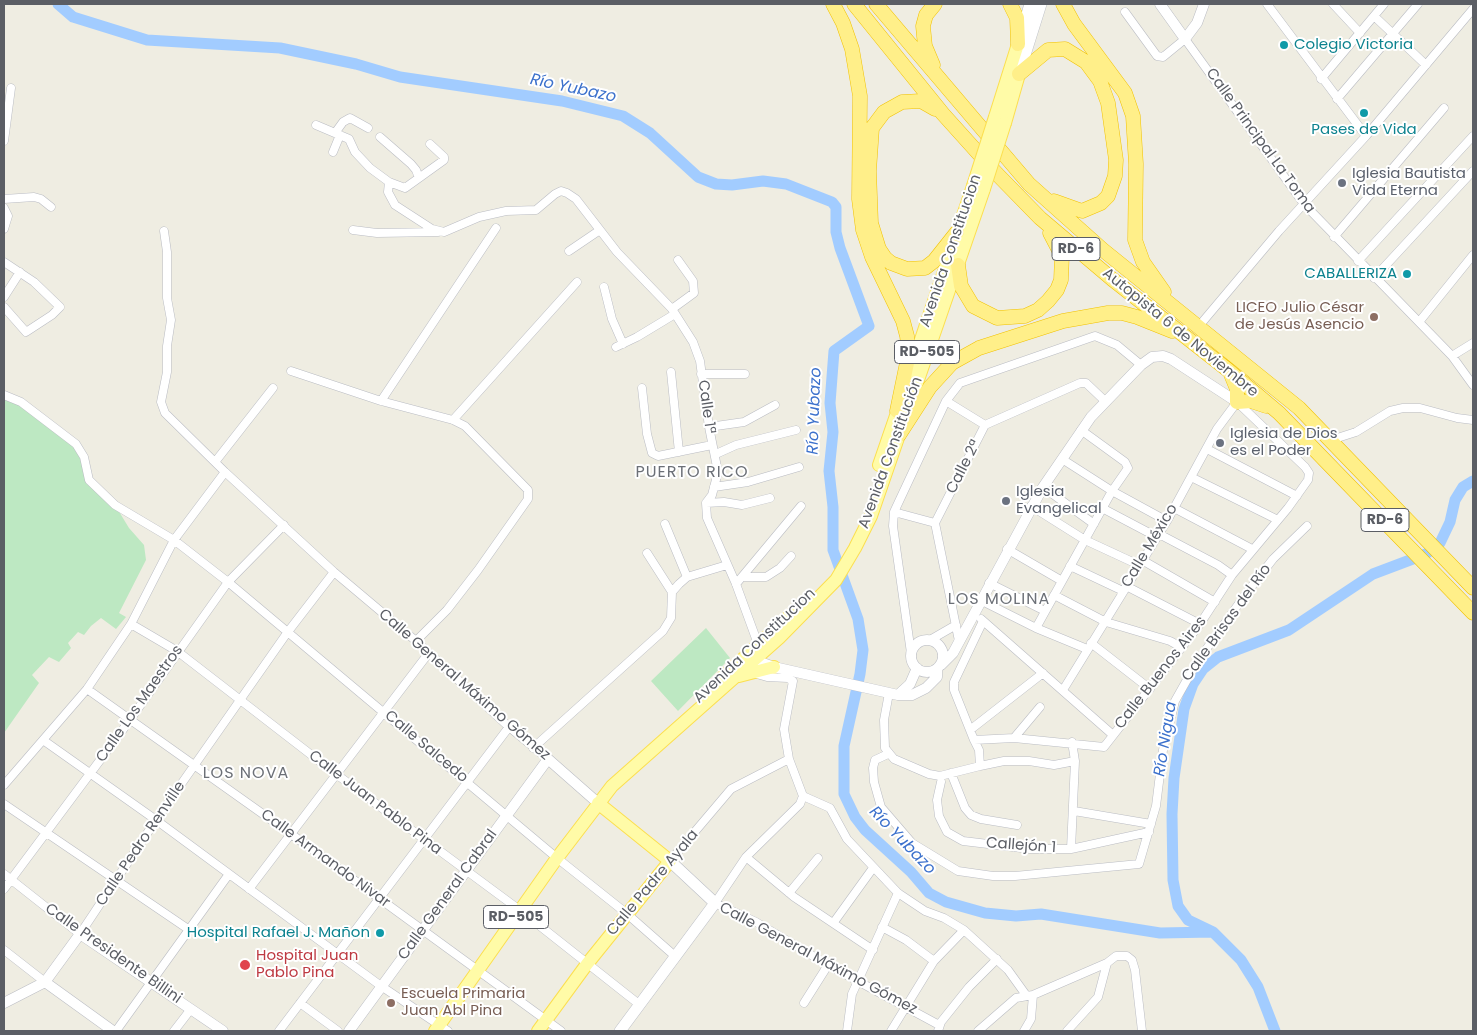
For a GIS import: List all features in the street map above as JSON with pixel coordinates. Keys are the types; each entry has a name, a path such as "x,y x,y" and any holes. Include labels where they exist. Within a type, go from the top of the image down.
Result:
{"highway":[{"path":"833,4 843,23 852,49 860,96 859,199 863,230 872,257 904,321 907,336 908,360 898,411"},
{"name":"Autopista 6 de Noviembre","path":"854,4 943,114 1040,218 1112,279 1279,412 1473,613"},
{"name":"Autopista 6 de Noviembre","path":"876,4 1029,184 1102,250 1271,384 1332,440 1473,588"},
{"path":"935,4 926,15 923,37 939,80"},
{"path":"1010,4 1017,18 1018,44"},
{"path":"1063,4 1074,24 1111,70 1125,93 1133,116 1136,154 1135,240 1143,262 1151,275 1180,312"},
{"path":"1020,74 1048,50 1059,48 1078,56 1094,72 1105,93 1115,144 1115,176 1112,186 1108,196 1092,208 1082,211 1058,204 1029,184"},
{"path":"943,114 922,102 913,100 892,106 878,119 872,128 869,149 871,223 879,249 885,258 890,263 906,269 925,268 934,261 957,232"},
{"path":"958,265 961,286 974,306 997,318 1006,319 1025,316 1038,310 1057,290 1063,265 1060,248 1040,218"},
{"path":"899,434 930,387 952,363 979,348 1010,337 1063,321 1108,312 1137,317 1188,338"},
{"path":"1228,370 1237,389 1237,402 1251,401 1279,412"}],"main road":[{"name":"RD-505","path":"1000,120 1018,44 1030,4"},
{"name":"RD-505","path":"1000,120 1020,74 1041,4"},
{"name":"Avenida Constitucion","path":"612,786 614,780 635,759 753,658 801,606 834,576 867,515 898,411 957,232 978,188 1000,120"},
{"name":"Avenida Constitución","path":"867,515 899,434 958,265 978,188"},
{"name":"RD-505","path":"440,1029 557,858 612,786 736,676 753,658 779,638 834,576"},
{"path":"779,638 774,655 780,668"},
{"path":"753,658 780,668"},
{"name":"Calle General Máximo Gómez","path":"598,803 670,861 715,903"},
{"name":"Calle Padre Ayala","path":"542,1026 626,913 670,861"},
{"path":"620,1031 715,903"}],"street":[{"name":"Calle Principal La Toma","path":"1160,4 1263,144 1285,180 1304,204 1334,237 1452,356 1473,385"},
{"path":"1125,12 1157,56 1163,57 1185,39 1197,23 1204,4"},
{"path":"1267,4 1336,99 1366,136"},
{"path":"1334,4 1360,33"},
{"path":"1321,78 1384,4"},
{"path":"1336,99 1418,4"},
{"path":"1199,326 1304,204 1366,136 1473,9"},
{"path":"1374,16 1426,65"},
{"path":"4,141 11,88"},
{"path":"1334,237 1444,108"},
{"path":"333,152 343,122 350,118 368,128"},
{"path":"316,125 349,139 355,152 390,182 405,188 445,158 430,144"},
{"path":"1358,260 1473,136"},
{"path":"380,137 411,164 419,178"},
{"path":"1374,278 1473,171"},
{"path":"390,182 388,192 395,206 432,229 444,232"},
{"name":"Calle 1ª","path":"444,232 479,217 506,211 536,210 561,191 576,199 600,230 673,311 698,351 709,428 712,445 716,454 718,472 712,495 706,503"},
{"path":"4,199 34,197 42,199 50,207"},
{"path":"4,208 8,216 4,229"},
{"path":"381,401 496,228"},
{"path":"353,230 394,233 444,232"},
{"path":"569,251 600,230"},
{"name":"Calle General Máximo Gómez","path":"164,231 167,252 167,298 172,320 167,346 167,372 161,402 166,413 225,472 334,572 416,641 509,727 598,803"},
{"path":"1419,322 1473,255"},
{"path":"604,287 619,346 673,311 694,293 694,281 678,260"},
{"path":"4,262 46,292 60,307 52,315 26,332 4,307"},
{"path":"4,297 20,272"},
{"path":"453,420 577,282"},
{"path":"1141,365 1117,345 1095,336 960,384 946,401 894,512 892,526 911,658 917,668 930,672 939,667 953,653 1007,549 1043,487 1081,430 1105,401 1141,365 1152,357 1162,356 1171,359 1237,402"},
{"path":"1452,356 1473,343"},
{"path":"292,371 381,401 453,420 464,426 528,490 528,499 447,610 416,641"},
{"path":"671,372 679,452"},
{"path":"701,374 745,374"},
{"name":"Calle 2ª","path":"935,523 985,426 1080,383 1086,383 1105,401"},
{"path":"215,462 273,388"},
{"path":"642,388 647,434 652,453 658,456 712,445"},
{"name":"Calle Salcedo","path":"4,395 21,402 76,444 84,457 89,480 115,505 174,540 228,582 557,858 626,913 676,958"},
{"path":"946,401 985,426"},
{"name":"Calle México","path":"1063,690 1167,521 1217,428 1237,402"},
{"name":"Calle Buenos Aires","path":"974,740 1014,738 1072,742 1096,748 1104,747 1150,689 1200,624 1232,575 1298,496 1308,480 1308,469 1237,402"},
{"path":"709,428 744,422 775,405"},
{"path":"1332,440 1356,432 1390,411 1403,408 1420,408 1457,418 1473,420"},
{"path":"716,454 736,445 796,430"},
{"path":"1036,628 1102,508 1128,468 1125,462 1081,430"},
{"path":"1207,449 1298,496"},
{"path":"1062,459 1112,491 1167,521"},
{"path":"714,487 748,482 799,466"},
{"path":"4,785 87,689 131,624 174,540 225,472"},
{"path":"1191,477 1278,520"},
{"path":"1043,487 1094,524"},
{"path":"715,903 746,857 800,804 803,796 789,759 784,729 786,709 794,686 793,681 788,678 759,676 736,584 707,518 706,503 724,502 742,505 770,498"},
{"path":"736,584 801,506"},
{"path":"1031,506 1085,540 1141,563 1199,591 1215,602"},
{"path":"1102,508 1218,565 1232,575"},
{"path":"1174,508 1252,550"},
{"path":"894,512 935,523 959,641"},
{"path":"665,524 687,577"},
{"name":"Calle Los Maestros","path":"4,889 7,877 45,832 130,720 177,651 228,582 284,525"},
{"name":"Calle Brisas del Río","path":"888,754 875,760 873,768 874,782 881,807 912,843 958,871 994,876 1015,876 1139,864 1150,828 1174,701 1184,682 1244,595 1273,559 1307,526"},
{"path":"1007,549 1062,581"},
{"path":"533,748 663,631 671,618 672,592 647,553"},
{"path":"742,577 766,578 780,568 791,556"},
{"path":"672,592 687,577 727,565"},
{"path":"1070,566 1200,624"},
{"name":"Calle Pedro Renville","path":"4,1003 45,982 287,633 334,572"},
{"path":"989,583 1045,611"},
{"path":"1054,595 1106,622 1170,641 1182,647"},
{"path":"980,600 1036,628 1089,646 1150,689"},
{"path":"973,613 1113,735"},
{"path":"980,766 979,750 954,690 954,682 983,621"},
{"name":"Calle Juan Pablo Pina","path":"131,624 177,651 336,774 521,911 640,1005"},
{"path":"911,653 918,642 930,640 956,625"},
{"path":"780,668 873,690 912,695 926,688 936,677 943,659 941,647 930,640"},
{"path":"249,889 382,711 428,654"},
{"path":"917,668 910,684 893,694 884,720 885,748 894,759 929,774 940,776 1004,760 1054,765 1075,761"},
{"path":"970,730 1043,673"},
{"name":"Calle Armando Nivar","path":"87,689 479,970 542,1026 561,1031"},
{"path":"1014,738 1040,707"},
{"path":"279,1031 509,727"},
{"path":"43,740 156,820 440,1029"},
{"path":"1072,742 1075,761 1072,849"},
{"name":"Calle General Cabral","path":"349,1031 548,759"},
{"name":"Calle Padre Ayala","path":"670,861 731,789 789,759"},
{"path":"951,773 962,802 971,815 981,819 1017,825"},
{"name":"Callejón 1","path":"941,782 937,800 939,816 947,832 963,841 1030,849 1072,849 1150,828"},
{"path":"803,796 830,808 847,839 898,893 925,911 944,918 964,930 996,959 1030,995 1030,1019 1025,1031"},
{"path":"4,804 188,930"},
{"path":"1074,811 1150,828"},
{"path":"746,857 789,893 873,950"},
{"path":"789,893 818,858"},
{"path":"834,922 873,868"},
{"path":"116,1031 229,874"},
{"name":"Calle Presidente Billini","path":"7,877 80,934 223,1031"},
{"path":"850,1030 852,994 898,893"},
{"name":"Calle General Máximo Gómez","path":"715,903 756,922 828,965 906,1007 938,1028"},
{"path":"882,927 906,940 934,961"},
{"path":"891,1031 934,961 964,930"},
{"path":"4,950 112,1031"},
{"path":"978,1031 1016,998 1030,995 1107,963 1116,956 1127,956 1132,960 1135,970 1142,1031"},
{"path":"938,1028 969,987 996,959"},
{"path":"1067,1031 1098,997 1107,963"},
{"path":"804,1003 828,965"},
{"path":"300,1003 338,1031"},
{"path":"174,1031 191,1008"}],"green space":[{"path":"4,395 76,444 86,471 115,505 129,528 144,545 146,560 119,613 126,617 116,629 101,618 84,635 78,632 68,643 71,648 59,662 49,657 32,675 39,683 4,733"},
{"path":"706,628 730,658 678,711 651,681"}],"waterway":[{"name":"Río Yubazo","path":"58,4 73,17 147,40 280,48 356,64 400,77 562,101 623,116 650,133 698,177 716,184 732,185 763,181 786,184 832,202 836,207 836,232 840,248 869,326 834,351 830,403 833,432 829,471 833,507 833,550 858,619 863,650 860,674 844,746 844,794 855,817 865,830 911,872 929,893 946,902 985,913 1016,916 1041,914 1160,933 1213,932"},
{"name":"Río Nigua","path":"1275,1031 1258,987 1241,960 1213,932 1188,920 1178,906 1173,880 1172,814 1174,778 1184,709 1193,684 1203,669 1218,657 1289,630 1373,574 1426,554 1440,543 1450,522 1455,500 1463,487 1473,481"}],"place":[{"name":"Colegio Victoria","path":"1284,45"},
{"name":"Pases de Vida","path":"1364,113"},
{"name":"Iglesia Bautista Vida Eterna","path":"1342,183"},
{"name":"CABALLERIZA","path":"1407,274"},
{"name":"LICEO Julio César de Jesús Asencio","path":"1374,317"},
{"name":"Iglesia de Dios es el Poder","path":"1220,443"},
{"name":"Iglesia Evangelical","path":"1006,501"},
{"name":"Hospital Rafael J. Mañon","path":"380,933"},
{"name":"Hospital Juan Pablo Pina","path":"245,965"},
{"name":"Escuela Primaria Juan Abl Pina","path":"391,1003"}],"district":[{"name":"PUERTO RICO","path":"692,473"},
{"name":"LOS MOLINA","path":"999,600"},
{"name":"LOS NOVA","path":"246,774"}]}
